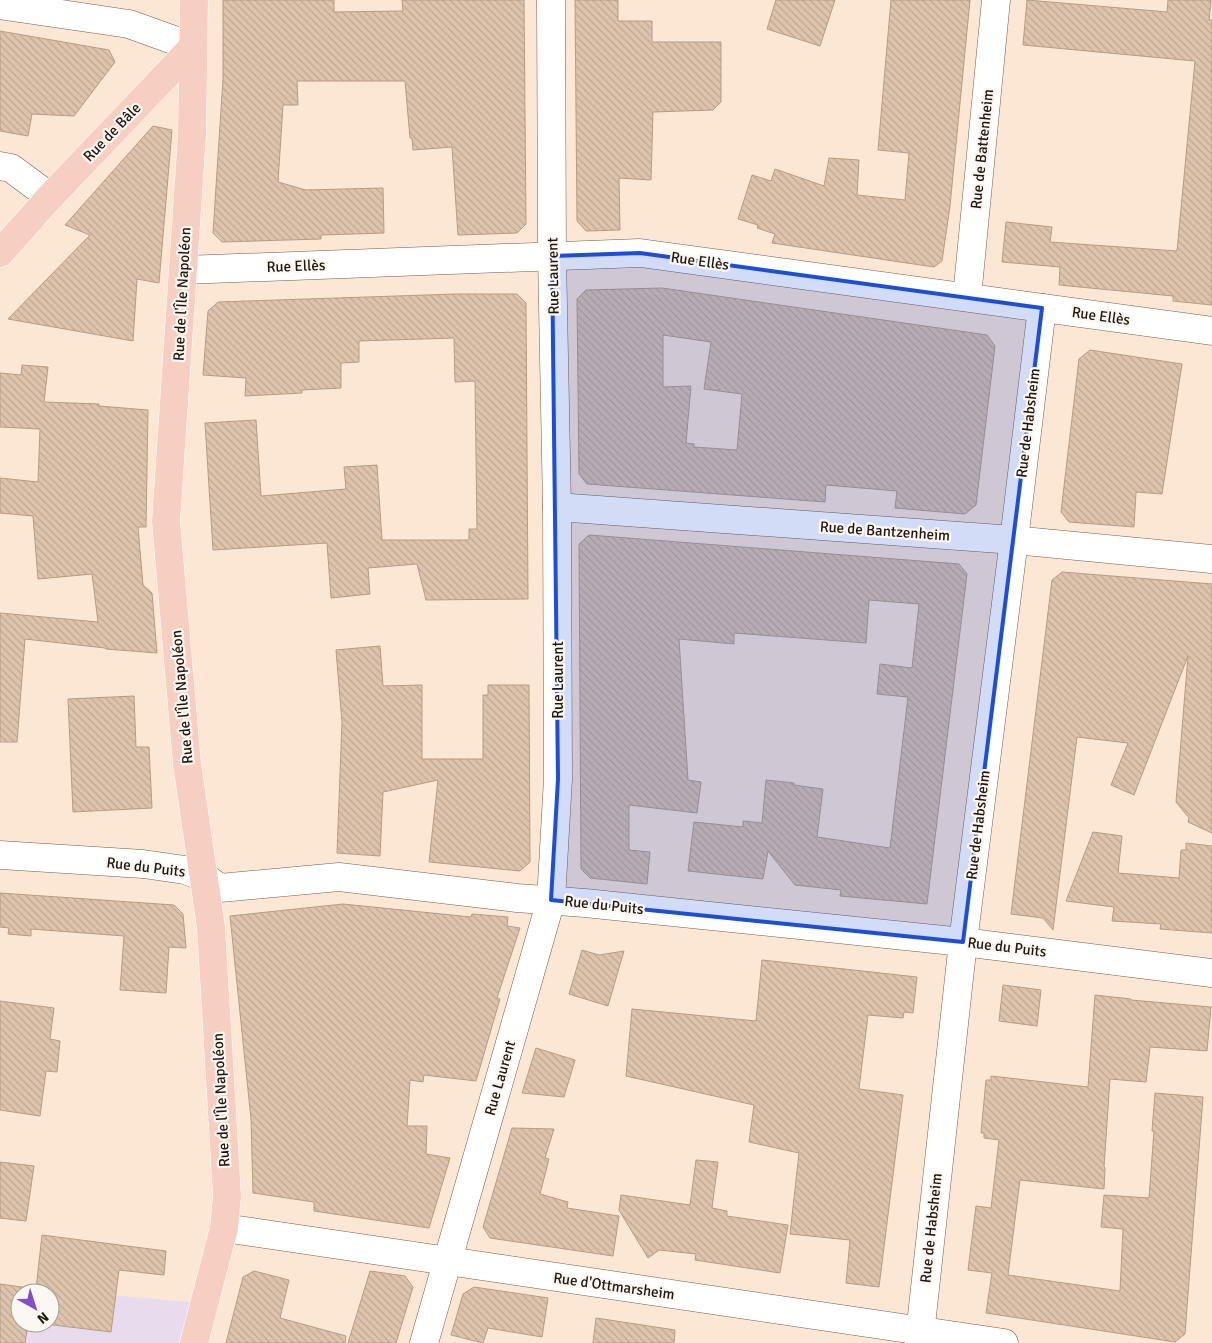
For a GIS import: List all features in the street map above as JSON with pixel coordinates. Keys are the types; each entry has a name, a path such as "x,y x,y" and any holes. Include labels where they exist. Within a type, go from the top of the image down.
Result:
{"main road":[{"path":"192,47 194,0"},
{"name":"Rue de Bâle","path":"0,253 50,197 192,47"},
{"name":"Rue de l'Île Napoléon","path":"192,47 192,135 166,521 187,764 211,927 226,1196 224,1228 194,1343"}],"street":[{"name":"Rue Laurent","path":"424,1343 551,900 558,779 551,0"},
{"name":"Rue de Battenheim","path":"967,297 996,0"},
{"path":"0,6 129,24 192,47"},
{"path":"0,166 11,168 50,197"},
{"name":"Rue Ellès","path":"184,270 640,253 1212,331"},
{"name":"Rue de Habsheim","path":"919,1337 963,942 1042,308"},
{"name":"Rue de Bantzenheim","path":"557,508 1014,540 1212,559"},
{"name":"Rue du Puits","path":"0,855 143,864 185,870 204,878 220,888 339,878 517,898 963,942 1212,973"},
{"name":"Rue d'Ottmarsheim","path":"224,1228 447,1261 919,1337 1004,1343"}],"highlighted area":[{"path":"640,253 1042,308 963,942 551,900 558,779 552,256"}],"shaded area":[{"path":"0,1285 10,1286 10,1333 60,1333 60,1290 199,1303 185,1343 0,1343"}],"building":[{"path":"223,0 334,0 334,12 403,11 402,0 524,0 526,224 517,233 458,235 452,147 413,150 412,138 410,138 405,81 297,81 298,105 283,105 278,182 306,190 383,188 384,233 321,235 321,239 222,242 213,233 223,79"},
{"path":"575,0 618,0 618,21 652,21 652,42 721,42 721,102 713,110 653,112 651,180 619,178 620,230 586,231 577,221"},
{"path":"776,0 835,0 820,46 767,29"},
{"path":"891,0 970,0 950,206 942,261 934,267 772,243 775,234 757,228 758,225 738,219 752,175 771,181 775,169 824,186 829,158 859,160 857,195 905,200 909,153 878,150"},
{"path":"1027,0 1167,12 1168,0 1211,0 1209,20 1212,20 1212,305 1173,301 1173,296 1059,285 1060,267 1002,262 1006,222 1052,227 1050,242 1177,251 1195,61 1023,45"},
{"path":"0,31 109,50 115,62 74,116 32,114 28,136 0,131"},
{"path":"153,126 172,130 159,283 137,279 133,341 8,319 90,235 65,225"},
{"path":"662,288 987,335 995,346 976,505 965,514 895,508 897,491 826,485 825,502 587,484 579,474 577,299 586,290","holes":["663,335 711,342 704,389 742,394 737,450 694,447 694,444 686,443 691,386 663,387"]},
{"path":"456,294 517,294 526,303 528,599 426,600 417,564 368,568 370,594 331,598 327,543 213,550 205,423 256,420 261,496 346,489 344,467 377,465 382,540 469,540 469,529 477,529 475,381 455,382 454,338 359,341 359,362 341,363 341,388 302,390 302,393 245,396 246,378 203,375 208,311 218,302"},
{"path":"1090,350 1182,364 1162,494 1136,492 1134,527 1069,522 1061,512 1079,359"},
{"path":"22,365 48,367 44,402 99,404 99,406 148,410 146,527 138,527 143,585 152,593 157,653 25,639 17,742 0,742 0,613 98,622 92,574 38,579 33,516 0,513 0,478 38,482 40,429 0,427 0,373 21,375"},
{"path":"589,535 959,564 967,574 927,904 840,896 841,890 795,885 768,851 763,879 688,871 694,822 743,827 743,821 762,823 766,780 823,789 817,837 890,848 908,697 877,694 880,664 912,668 919,604 869,600 866,643 734,633 734,644 679,639 688,780 701,782 697,813 629,805 629,850 650,852 647,884 590,878 581,869 579,544"},
{"path":"1062,572 1212,584 1212,833 1188,822 1189,818 1176,802 1188,656 1134,795 1111,785 1128,743 1077,737 1053,930 1043,918 1011,914 1052,580"},
{"path":"380,646 383,686 422,685 422,759 483,759 483,695 488,695 488,685 529,685 530,862 520,871 429,862 438,780 383,792 380,856 337,853 342,722 336,650"},
{"path":"134,696 136,747 149,747 152,808 73,812 68,699"},
{"path":"1093,832 1122,836 1118,873 1179,878 1181,850 1186,850 1186,843 1212,846 1212,933 1160,929 1161,924 1112,921 1114,907 1066,901"},
{"path":"0,893 174,905 183,914 186,948 169,947 166,993 120,990 124,936 31,929 31,936 8,934 9,928 0,927"},
{"path":"343,904 471,917 472,914 508,917 507,926 520,928 497,998 500,999 476,1081 424,1075 423,1082 410,1080 407,1126 427,1126 426,1154 450,1158 429,1228 314,1211 314,1202 253,1193 251,1119 230,916"},
{"path":"582,950 599,955 624,951 608,1006 569,994"},
{"path":"762,960 917,977 913,1013 904,1012 903,1018 868,1015 859,1089 903,1095 879,1287 846,1283 850,1240 790,1234 799,1153 749,1142 754,1105 626,1076 632,1009 756,1021"},
{"path":"1003,985 1041,990 1037,1026 999,1021"},
{"path":"1095,995 1211,1007 1207,1051 1150,1047 1146,1082 1110,1079 1104,1189 1020,1180 1008,1275 1120,1291 1123,1229 1101,1227 1104,1195 1149,1198 1155,1093 1203,1097 1185,1334 1175,1342 986,1313 992,1273 968,1270 976,1206 991,1208 999,1140 984,1138 984,1133 981,1133 986,1080 991,1080 991,1076 1088,1087"},
{"path":"0,1001 54,1008 50,1039 60,1041 57,1072 46,1071 40,1116 0,1110"},
{"path":"536,1048 575,1060 564,1097 522,1093"},
{"path":"512,1128 554,1129 545,1158 549,1159 540,1194 568,1202 567,1208 619,1216 613,1256 490,1238 483,1227"},
{"path":"696,1160 718,1162 712,1208 727,1211 727,1216 788,1225 780,1273 695,1260 696,1254 659,1250 648,1258 619,1210 621,1195 690,1205"},
{"path":"0,1162 34,1166 26,1221 0,1218"},
{"path":"42,1235 166,1251 164,1275 119,1270 111,1332 60,1326 60,1283 37,1283"},
{"path":"254,1271 289,1280 280,1318 346,1336 345,1343 226,1343 243,1277"},
{"path":"370,1271 405,1276 413,1287 396,1343 348,1343"},
{"path":"0,1284 10,1285 10,1333 26,1333 25,1343 0,1343"},
{"path":"474,1287 548,1298 542,1337 488,1328 483,1343 451,1335 463,1294"},
{"path":"596,1318 675,1330 674,1343 593,1343"}]}
